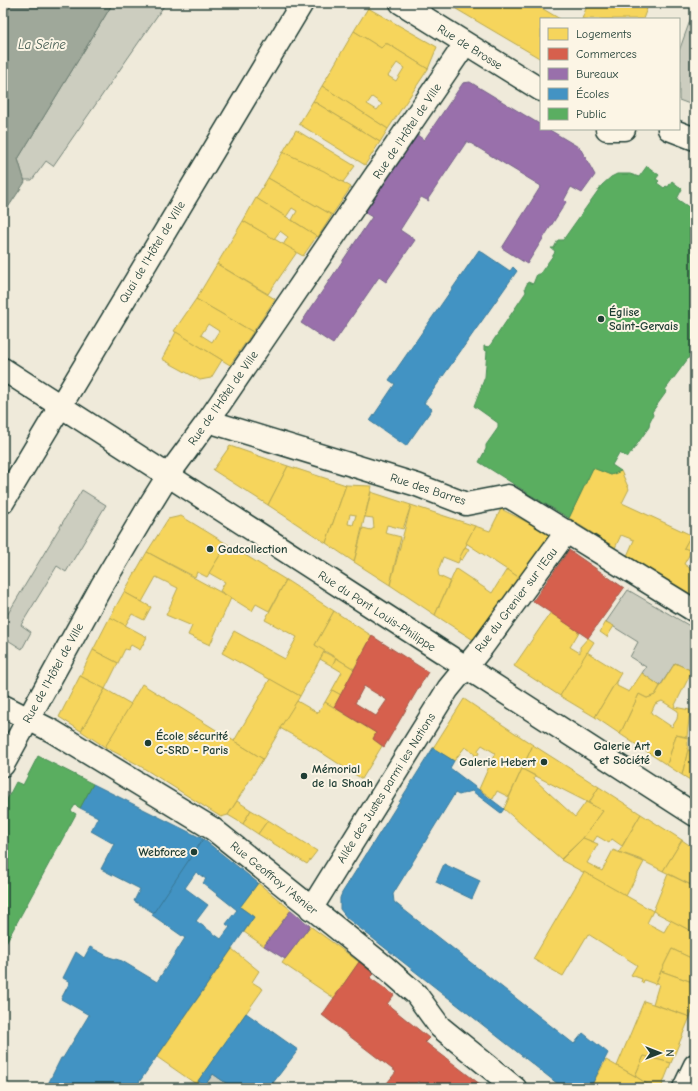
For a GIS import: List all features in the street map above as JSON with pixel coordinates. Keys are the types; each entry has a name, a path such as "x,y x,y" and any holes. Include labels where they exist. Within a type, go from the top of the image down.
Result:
{"street":[{"name":"Quai de l'Hôtel de Ville","path":"3,502 302,3"},
{"name":"Rue de Brosse","path":"401,3 540,89"},
{"name":"Rue de l'Hôtel de Ville","path":"3,765 101,587 169,474 208,421 465,44"},
{"path":"672,130 695,139"},
{"name":"Rue du Pont Louis-Philippe","path":"3,369 169,474 464,668 695,815"},
{"name":"Rue des Barres","path":"208,421 417,485 466,504 508,496 695,611"},
{"name":"Rue du Grenier sur l'Eau","path":"464,668 567,531"},
{"name":"Allée des Justes parmi les Nations","path":"311,909 448,689 464,668"},
{"name":"Rue Geoffroy l'Asnier","path":"3,706 28,718 213,829 384,966 416,994 440,1028 515,1088"},
{"path":"684,1088 695,1065"}],"shaded area":[{"path":"113,3 166,3 53,166 46,161 32,180 24,180 18,159"},
{"path":"695,7 695,106 680,100 680,48"},
{"path":"82,490 106,505 66,572 57,566 21,625 31,632 22,649 3,637 3,622"},
{"path":"628,590 695,629 695,667 692,671 675,663 660,686 642,673 646,667 630,657 638,642 606,622"},
{"path":"213,1074 233,1088 193,1088 198,1081 205,1085"}],"water":[{"name":"La Seine","path":"3,3 113,3 18,159 25,182 3,215"}],"building: Logements":[{"path":"446,3 533,3 558,18 540,18 540,58"},
{"path":"588,3 649,3 643,18 582,18"},
{"path":"368,8 437,47 428,69 388,44 385,44 381,48 354,31"},
{"path":"354,31 381,48 385,44 388,44 428,69 388,129 322,86","holes":["397,63 404,68 396,81 388,76","372,97 382,104 377,110 367,104"]},
{"path":"322,86 388,129 380,142 313,101"},
{"path":"313,101 380,142 365,165 299,124"},
{"path":"296,130 355,166 343,182 283,152"},
{"path":"283,152 324,171 351,187 332,215 268,178"},
{"path":"268,178 332,215 318,237 292,220 297,211 292,208 286,217 256,198"},
{"path":"256,198 317,236 303,256 283,245 288,237 280,231 274,239 243,221"},
{"path":"243,221 297,252 268,294 217,264"},
{"path":"217,264 275,299 253,332 196,299"},
{"path":"196,299 253,332 230,365 174,331","holes":["208,324 219,331 212,342 201,335"]},
{"path":"176,332 222,360 211,378 200,380 162,359"},
{"path":"230,446 288,466 268,505 213,470"},
{"path":"288,466 346,485 326,543 268,505"},
{"path":"593,468 611,475 621,471 629,489 622,503 691,535 684,548 692,550 684,564 695,572 695,593 693,597 627,556 634,540 621,535 615,548 569,518"},
{"path":"346,485 372,486 354,562 326,543","holes":["350,514 356,515 353,525 348,524"]},
{"path":"371,492 411,505 403,529 387,525 385,533 401,537 390,585 354,562 363,528 371,530 374,528 373,518 365,517"},
{"path":"411,505 475,526 458,563 443,557 438,571 439,576 450,581 435,615 390,585"},
{"path":"501,509 551,534 535,561 521,579 466,543 475,526 490,531"},
{"path":"181,516 227,544 207,577 197,572 195,577 147,552 168,519"},
{"path":"691,535 695,537 695,552 684,548"},
{"path":"227,544 286,580 269,611 256,604 252,611 220,591 225,582 209,573"},
{"path":"465,547 469,549 462,560 459,559"},
{"path":"147,552 231,598 210,645 188,635 192,626 166,615 178,588 156,577 142,602 124,592"},
{"path":"456,569 492,593 507,569 521,579 478,643 435,615"},
{"path":"286,580 334,611 315,645 325,650 300,696 222,653 234,631 285,659 297,637 265,620"},
{"path":"124,592 151,607 144,620 132,614 125,626 110,617"},
{"path":"334,611 372,636 354,669 315,645"},
{"path":"551,612 579,632 570,647 580,653 580,647 588,638 594,642 560,696 514,666"},
{"path":"110,617 147,637 140,650 131,645 128,650 125,649 118,663 93,650"},
{"path":"606,622 614,626 607,637 600,632"},
{"path":"93,650 118,663 105,689 80,676"},
{"path":"324,652 336,658 332,666 320,659"},
{"path":"587,652 621,673 595,717 560,696"},
{"path":"336,658 354,669 341,695 332,690 342,672 332,666"},
{"path":"675,663 692,671 674,707 690,710 687,737 676,735 667,765 620,734 639,694 647,698 655,695","holes":["662,701 678,711 677,719 672,727 651,713 655,704"]},
{"path":"642,673 660,686 655,695 647,698 639,694 620,734 595,717 617,680 617,686 629,692"},
{"path":"80,676 105,689 81,731 59,717"},
{"path":"270,679 300,696 263,759 234,741"},
{"path":"142,684 263,759 228,815 221,817 137,764 105,747"},
{"path":"105,689 131,704 105,747 81,731"},
{"path":"332,690 341,695 334,707 325,702"},
{"path":"464,699 533,745 509,797 497,791 493,799 479,789 495,753 482,745 478,750 479,754 475,756 473,752 465,747 454,761 433,748"},
{"path":"297,701 318,713 325,702 376,733 373,739 382,746 362,779 310,745 280,728"},
{"path":"676,735 688,738 688,750 682,775 667,765"},
{"path":"533,745 599,787 589,803 522,769"},
{"path":"688,750 695,751 695,783 682,775"},
{"path":"522,769 535,776 534,779 575,817 586,802 603,811 583,838 561,859 504,809"},
{"path":"599,787 641,814 622,846 612,839 609,843 597,836 593,842 583,838 603,811 589,803"},
{"path":"237,801 251,810 243,824 228,815"},
{"path":"251,810 268,820 258,834 243,824"},
{"path":"641,814 682,840 663,871 639,859 619,852"},
{"path":"268,820 317,851 307,864 258,834"},
{"path":"583,838 598,844 587,863 602,871 613,850 644,862 626,896 561,860"},
{"path":"682,840 695,849 695,887 663,871"},
{"path":"584,872 653,911 647,923 664,932 671,920 695,933 695,960 672,949 655,984 644,980 643,983 641,982 642,979 631,975 637,965 588,934 563,976 533,959"},
{"path":"668,874 695,887 695,933 653,911"},
{"path":"258,883 291,910 264,946 244,932 254,917 240,907"},
{"path":"310,926 359,962 334,998 282,963"},
{"path":"232,949 259,971 252,982 263,989 196,1084 157,1057"},
{"path":"672,949 695,960 695,983 661,971"},
{"path":"661,971 695,983 695,1005 690,1017 653,1004 659,984 656,983"},
{"path":"644,1001 690,1017 671,1063 644,1056 635,1076 617,1066"},
{"path":"644,1056 671,1063 661,1088 653,1088 635,1076"},
{"path":"606,1060 635,1076 653,1088 590,1088"}],"building: Commerces":[{"path":"569,550 624,588 588,638 533,601"},
{"path":"372,636 428,672 384,747 373,739 376,733 334,707","holes":["364,686 387,700 376,716 355,703"]},
{"path":"359,962 374,974 370,978 394,995 387,1004 429,1038 425,1042 485,1088 426,1088 418,1081 413,1088 383,1088 396,1072 322,1015"}],"building: Bureaux":[{"path":"470,82 540,124 540,130 550,130 580,148 595,175 582,193 571,187 564,200 566,202 527,264 502,248 541,186 467,141 428,199 429,201 421,197 400,230 415,240 386,282 379,277 333,344 301,323 372,217 362,211 412,131 424,140 463,83"},
{"path":"291,910 310,926 285,959 264,946"}],"building: Écoles":[{"path":"479,250 510,271 513,267 517,271 424,403 432,409 406,446 370,421 395,384 389,380"},
{"path":"433,748 454,761 450,768 504,809 501,813 472,791 459,795 455,793 393,894 394,902 574,1044 583,1033 608,1053 590,1088 563,1088 347,918 340,909 340,898 342,893"},
{"path":"93,784 203,839 154,913 134,901 140,889 101,869 114,844 91,831 98,817 80,808"},
{"path":"203,839 258,883 240,907 254,917 135,1088 46,1088 61,1058 63,1058 89,1015 61,999 70,982 63,978 76,952 84,958 90,947 109,957 122,961 157,982 185,938 152,915","holes":["196,872 206,879 203,883 237,910 226,924 230,927 221,939 196,921 208,905 185,888"]},
{"path":"444,864 480,881 472,899 436,882"},
{"path":"246,1013 298,1050 269,1088 233,1088 213,1074 205,1085 198,1081"}],"building: Public":[{"name":"Église Saint-Gervais","path":"647,166 659,175 656,179 659,181 657,183 664,188 666,186 668,187 672,181 682,189 677,199 693,210 695,207 695,349 665,390 667,391 652,412 653,415 649,427 628,457 619,453 612,465 621,471 611,475 593,468 569,518 544,503 543,505 540,504 541,501 531,495 530,497 527,495 528,493 479,462 486,449 486,445 498,428 498,423 474,406 485,377 487,351 484,350 484,346 489,347 526,292 525,288 528,282 533,284 537,274 539,275 554,254 555,251 551,248 554,248 558,240 563,240 602,185 617,174 630,174 639,177"},
{"path":"38,756 93,784 80,808 75,805 71,811 76,814 3,948 3,807 16,782 23,785"}],"place":[{"name":"Église Saint-Gervais","path":"601,319"},
{"name":"Gadcollection","path":"210,549"},
{"name":"École sécurité C-SRD - Paris","path":"148,743"},
{"name":"Galerie Art et Société","path":"658,753"},
{"name":"Galerie Hebert","path":"544,762"},
{"name":"Mémorial de la Shoah","path":"304,776"},
{"name":"Webforce","path":"194,852"}]}
